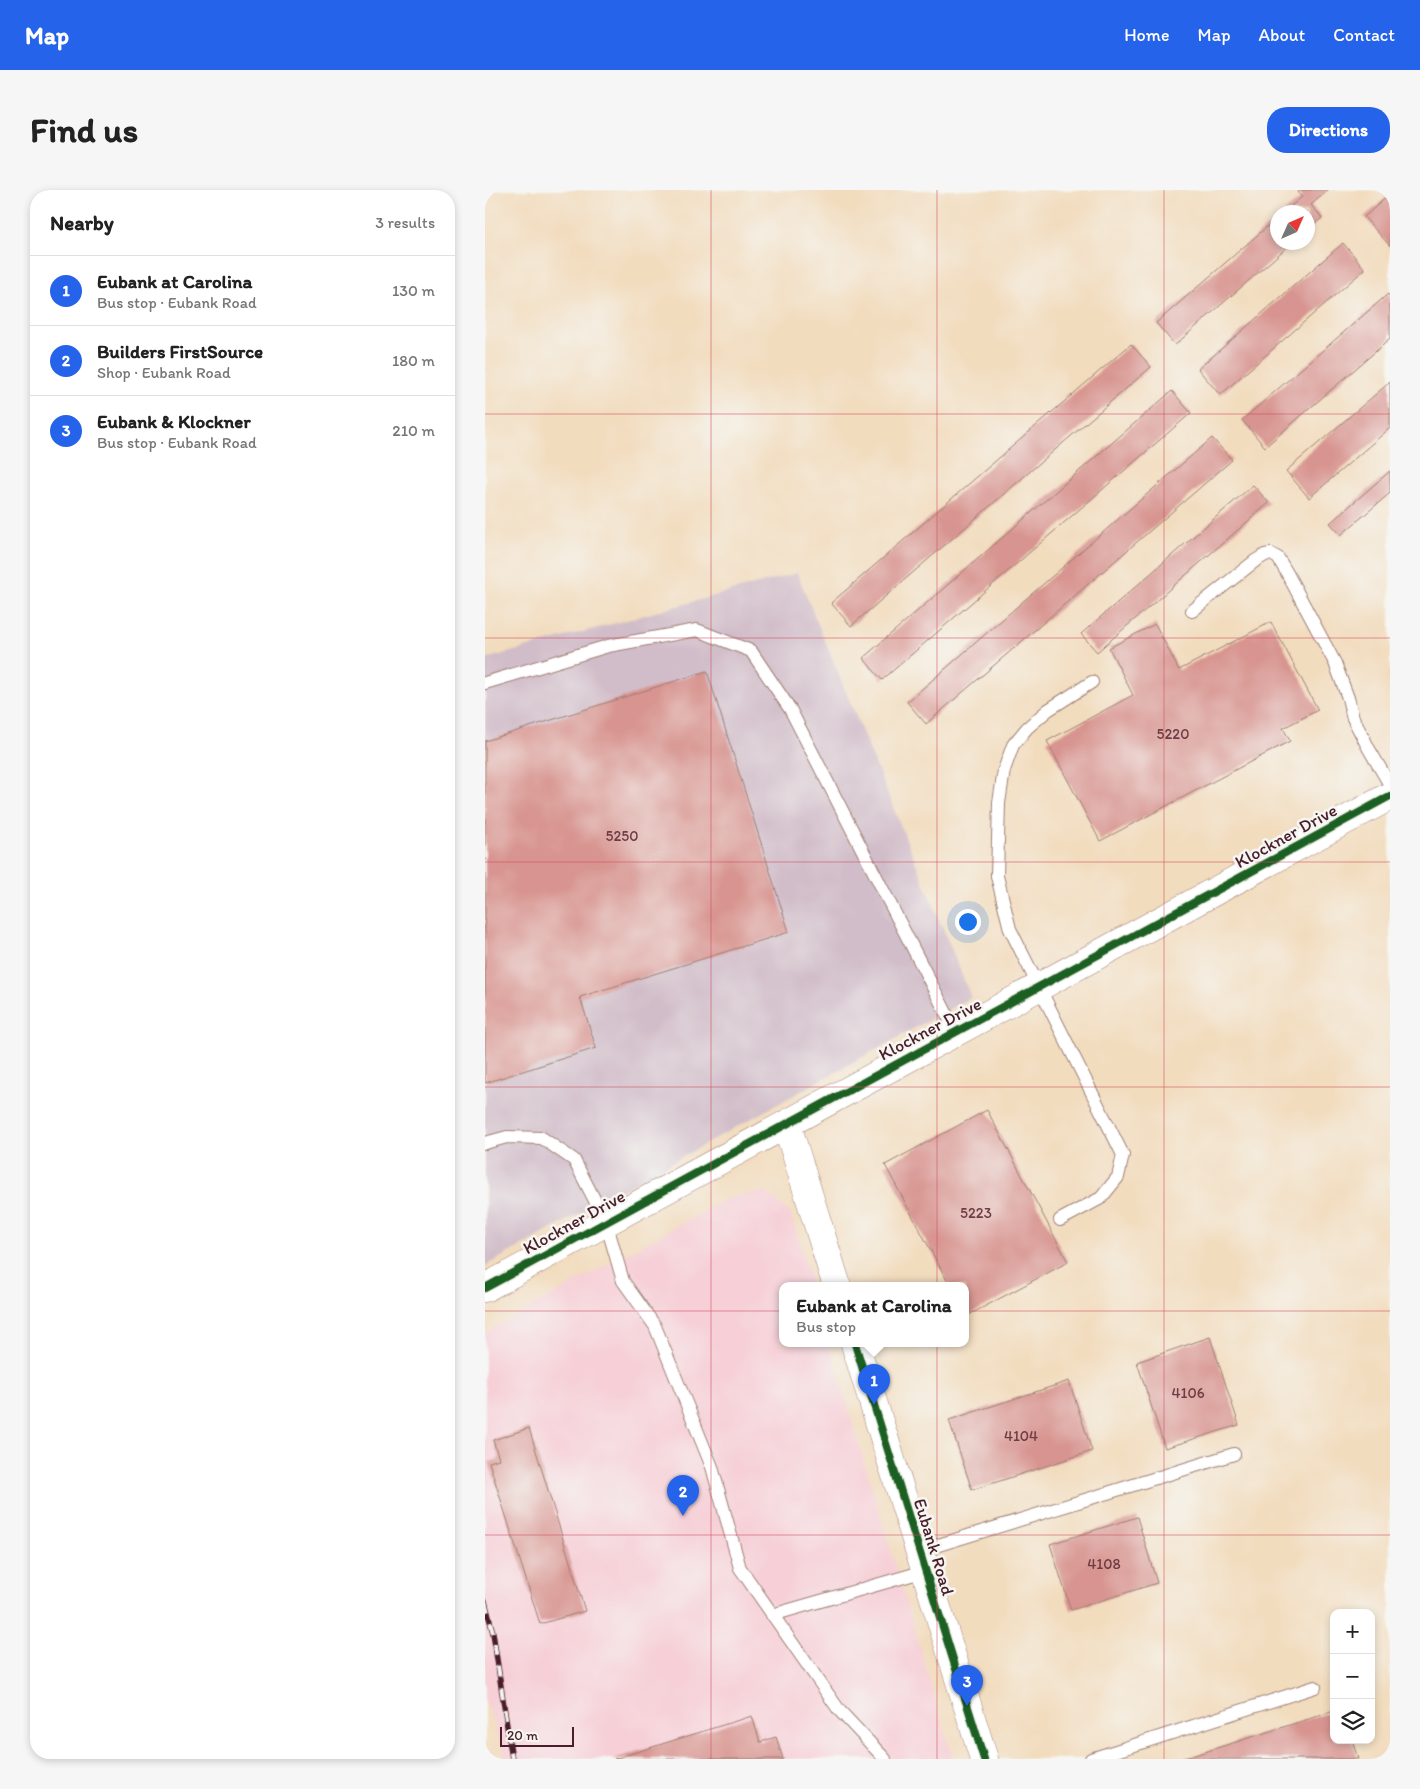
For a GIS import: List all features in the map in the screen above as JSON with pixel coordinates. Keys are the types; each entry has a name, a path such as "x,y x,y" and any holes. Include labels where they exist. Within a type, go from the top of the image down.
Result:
{"street":[{"name":"Klockner Drive","path":"485,1288 956,1032 1041,988 1390,796"},
{"path":"787,1125 836,1282"},
{"name":"Eubank Road","path":"856,1347 984,1759"}],"lane":[{"path":"1192,611 1255,561 1271,554 1278,558 1335,663 1353,718 1390,785"},
{"path":"485,683 608,646 697,630 751,652 790,709 956,1032"},
{"path":"1060,1220 1101,1198 1118,1177 1123,1155 1010,929 997,876 999,803 1004,770 1013,745 1027,728 1047,710 1092,682"},
{"path":"485,1143 507,1137 542,1138 574,1160 606,1222 623,1281 655,1326 712,1467 740,1568 839,1710 885,1759"},
{"path":"772,1615 922,1561 1233,1454"},
{"path":"1091,1759 1315,1687"}],"shaded area":[{"path":"797,573 971,997 485,1266 485,659"},
{"path":"765,1192 790,1212 811,1282 779,1282 779,1347 830,1347 953,1759 506,1759 485,1699 485,1333 722,1201 743,1194"}],"building":[{"path":"1301,190 1328,190 1311,205 1292,205 1302,197 1298,192"},
{"path":"1390,194 1390,246 1364,217"},
{"path":"1315,210 1322,218 1315,224"},
{"path":"1270,224 1270,250 1284,250 1175,345 1156,323"},
{"path":"1343,243 1365,269 1220,395 1198,369"},
{"path":"1388,294 1390,297 1390,339 1265,447 1242,420"},
{"path":"1131,344 1151,367 851,626 831,603"},
{"path":"1390,382 1390,428 1309,498 1286,471"},
{"path":"1172,391 1191,413 882,680 863,658"},
{"path":"1212,438 1232,460 926,724 907,702"},
{"path":"1390,471 1390,493 1341,535 1330,523"},
{"path":"1253,485 1269,503 1097,652 1081,634"},
{"path":"1271,622 1318,710 1283,728 1290,741 1100,841 1047,741 1133,695 1109,648 1155,624 1179,670"},
{"path":"707,671 789,932 580,997 596,1048 485,1083 485,741"},
{"path":"987,1110 1068,1262 969,1315 969,1282 948,1282 885,1165"},
{"path":"1210,1337 1239,1425 1165,1448 1137,1362"},
{"path":"1069,1381 1092,1451 972,1490 949,1420"},
{"path":"529,1428 585,1611 540,1624 489,1462 499,1459 493,1440"},
{"path":"1137,1517 1157,1583 1071,1610 1050,1544"},
{"path":"1330,1712 1330,1744 1353,1744 1358,1759 1182,1759"},
{"path":"752,1716 760,1742 776,1737 783,1759 614,1759"}],"railway":[{"path":"485,1601 493,1633 512,1759"}],"cycle path":[{"path":"485,1288 1390,796"},
{"path":"856,1347 984,1759"}],"place":[{"name":"Eubank at Carolina","path":"874,1405"},
{"name":"Builders FirstSource","path":"683,1516"},
{"name":"Eubank & Klockner","path":"967,1706"}]}
